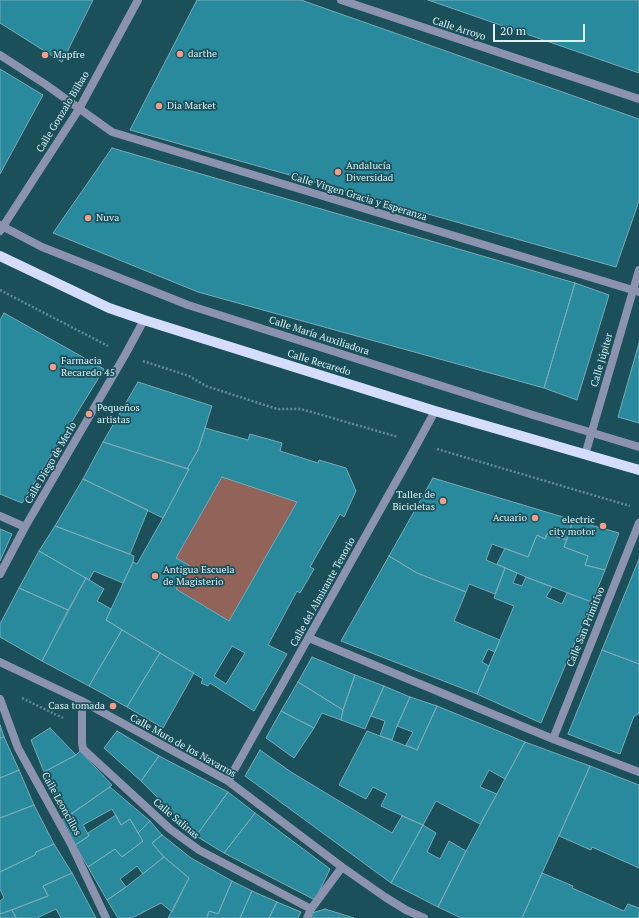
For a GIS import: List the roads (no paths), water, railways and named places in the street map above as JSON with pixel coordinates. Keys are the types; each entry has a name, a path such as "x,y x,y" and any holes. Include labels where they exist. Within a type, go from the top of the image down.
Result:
{"main road":[{"name":"Calle Recaredo","path":"0,256 109,308 144,320 435,411 639,470"}],"street":[{"name":"Calle Gonzalo Bilbao","path":"1,227 79,109 138,0"},
{"name":"Calle Arroyo","path":"341,0 639,99"},
{"name":"Calle Virgen Gracia y Esperanza","path":"0,55 45,84 112,132 636,291"},
{"name":"Calle María Auxiliadora","path":"1,227 42,247 188,305 533,415 639,447"},
{"name":"Calle Júpiter","path":"584,455 636,291 639,270"},
{"name":"Calle Diego de Merlo","path":"0,574 25,527 144,320"},
{"name":"Calle del Almirante Tenorio","path":"228,781 412,456 435,411"},
{"path":"0,516 25,527"},
{"name":"Calle San Primitivo","path":"552,739 639,523"},
{"path":"309,638 552,739 639,772"},
{"name":"Calle Muro de los Navarros","path":"0,662 82,701 228,781 342,867 385,897 406,910 424,918"},
{"name":"Calle Leoncillos","path":"0,699 18,748 71,844 106,918"},
{"name":"Calle Salinas","path":"82,701 83,749 170,829 199,850 311,909"},
{"path":"307,918 311,909 342,867"}],"place":[{"name":"darthe","path":"180,54"},
{"name":"Mapfre","path":"45,55"},
{"name":"Dia Market","path":"159,106"},
{"name":"Andalucía Diversidad","path":"338,172"},
{"name":"Nuva","path":"88,218"},
{"name":"Farmacia Recaredo 45","path":"53,367"},
{"name":"Pequeños artistas","path":"89,414"},
{"name":"Taller de Bicicletas","path":"443,501"},
{"name":"Acuario","path":"535,518"},
{"name":"electric city motor","path":"603,526"},
{"name":"Antigua Escuela de Magisterio","path":"155,576"},
{"name":"Casa tomada","path":"113,706"}]}
